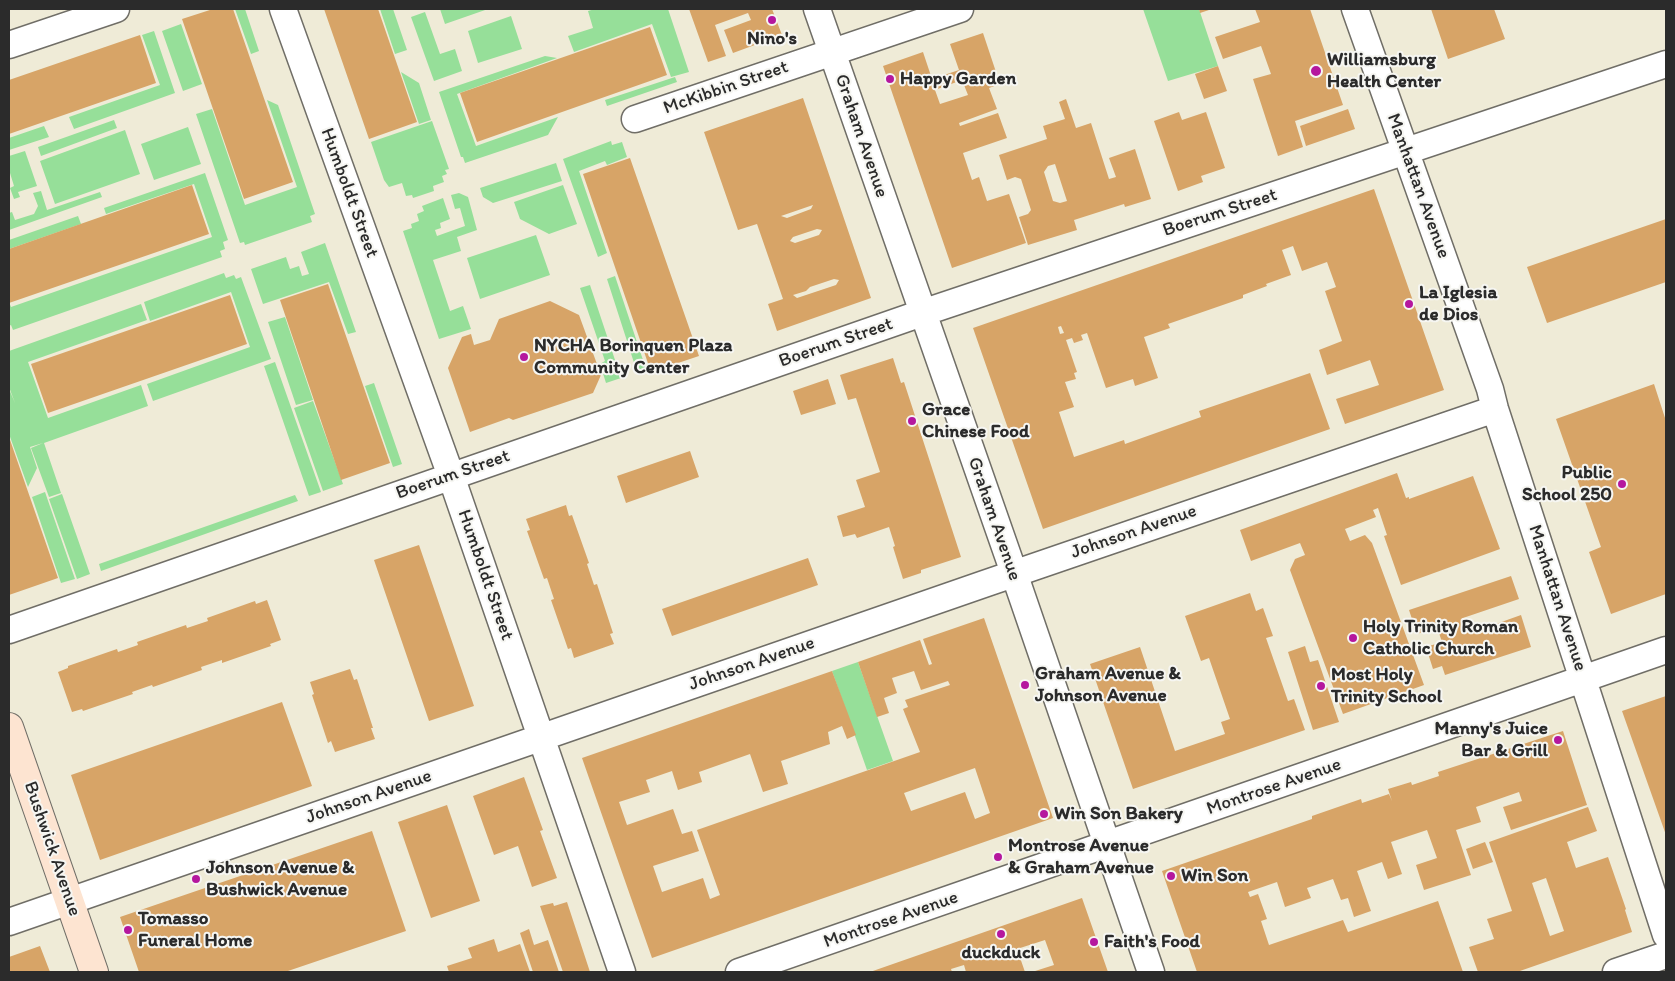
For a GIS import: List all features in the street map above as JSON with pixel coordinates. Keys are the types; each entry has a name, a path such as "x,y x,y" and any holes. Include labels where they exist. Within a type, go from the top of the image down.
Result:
{"main road":[{"name":"Bushwick Avenue","path":"9,726 94,972"}],"street":[{"path":"9,45 116,9"},
{"name":"Humboldt Street","path":"283,9 451,476 622,972"},
{"name":"Graham Avenue","path":"817,9 1014,573 1150,972"},
{"name":"McKibbin Street","path":"634,119 960,9"},
{"name":"Manhattan Avenue","path":"1355,9 1490,390 1666,934"},
{"name":"Boerum Street","path":"9,630 922,313 1666,64"},
{"name":"Johnson Avenue","path":"9,922 1014,573 1495,409"},
{"name":"Montrose Avenue","path":"739,972 1666,650"},
{"path":"1616,972 1666,955"}],"green space":[{"path":"235,9 245,9 259,51 251,54"},
{"path":"380,9 393,9 407,50 395,54"},
{"path":"440,9 488,9 445,24"},
{"path":"595,9 668,9 689,72 671,77 652,24 574,52 568,36 593,28 588,11"},
{"path":"1143,9 1199,9 1218,66 1168,81"},
{"path":"425,12 440,54 455,49 462,71 434,81 411,17"},
{"path":"511,16 522,49 478,63 468,31"},
{"path":"181,24 202,84 183,91 162,31"},
{"path":"154,31 175,93 74,129 69,117 160,85 142,35"},
{"path":"545,56 557,58 457,94 476,146 558,117 548,135 465,163 463,157 461,157 439,92"},
{"path":"401,72 419,83 431,120 419,124"},
{"path":"675,77 677,82 607,106 605,100"},
{"path":"267,100 278,105 315,214 310,216 312,222 245,245 244,242 240,243 196,114 212,109 245,205 297,187"},
{"path":"114,120 117,128 41,156 38,147"},
{"path":"432,121 449,169 445,170 447,174 442,176 444,182 433,186 434,191 413,198 412,195 406,196 402,183 389,187 384,180 371,142"},
{"path":"44,126 49,137 9,150 9,138"},
{"path":"188,127 201,164 154,180 141,144"},
{"path":"125,130 140,174 55,204 40,161"},
{"path":"611,141 612,145 622,142 627,157 607,165 605,161 579,171 607,253 598,257 563,159"},
{"path":"25,151 37,186 18,192 20,197 14,199 10,188 14,186 9,173 9,156"},
{"path":"556,163 562,181 493,203 483,197 480,188"},
{"path":"205,173 228,240 223,242 225,249 220,251 222,257 13,330 11,325 9,326 9,302 11,307 212,237 194,184 106,214 104,208"},
{"path":"563,185 577,224 549,234 520,219 514,202"},
{"path":"41,191 47,210 100,192 102,197 9,230 9,213 12,212 15,220 34,214 38,206 33,193"},
{"path":"459,193 468,197 477,230 457,237 461,251 433,260 450,311 463,306 471,329 439,339 403,231 412,228 411,224 419,221 417,214 424,211 422,206 443,198 450,219 440,223 441,228 435,230 437,236 465,226 460,208 455,209 451,195"},
{"path":"78,216 81,224 9,249 9,240"},
{"path":"536,235 550,275 480,299 467,258"},
{"path":"325,243 356,332 348,334 329,282 263,304 251,269 286,257 290,269 299,266 302,276 309,274 301,252"},
{"path":"224,273 226,278 234,275 236,279 241,277 271,359 153,401 147,384 250,347 231,292 150,321 144,302"},
{"path":"615,276 646,369 637,372 607,279"},
{"path":"590,285 621,378 606,383 600,364 605,361 580,288"},
{"path":"141,304 147,320 28,362 48,418 141,385 148,406 44,443 61,493 49,497 31,448 43,443 30,447 37,468 28,487 9,434 9,389 15,403 9,387 9,351"},
{"path":"285,317 313,400 296,405 268,322"},
{"path":"275,362 321,492 309,496 264,366"},
{"path":"374,383 402,464 393,467 365,386"},
{"path":"313,401 343,484 323,491 294,408"},
{"path":"45,492 75,579 61,583 32,497"},
{"path":"62,494 90,574 77,579 49,499"},
{"path":"295,495 298,501 101,571 99,564"},
{"path":"858,662 893,761 867,770 832,671"}],"building":[{"path":"213,9 233,9 293,182 244,199 182,19"},
{"path":"324,9 378,9 417,122 369,139"},
{"path":"689,9 772,9 782,35 733,53 724,30 751,20 748,13 715,25 726,56 708,62"},
{"path":"1199,9 1212,9 1200,13"},
{"path":"1255,9 1310,9 1343,105 1295,121 1303,147 1278,156 1253,79 1271,74 1261,46 1223,59 1215,37 1260,22"},
{"path":"1431,9 1494,9 1505,39 1448,59"},
{"path":"650,27 667,75 477,142 460,93"},
{"path":"983,33 1000,84 989,88 997,109 959,123 960,126 998,113 1007,138 963,153 972,180 979,177 987,201 1009,194 1026,243 952,268 883,66 923,52 932,79 959,70 950,44","holes":["962,80 968,95 940,104 935,90"]},
{"path":"140,35 156,83 9,134 9,80"},
{"path":"1218,66 1227,91 1204,99 1195,74"},
{"path":"803,98 871,298 777,331 768,304 783,299 757,224 738,230 704,132","holes":["813,205 811,209 787,218 781,216","817,229 822,230 819,235 795,243 790,241 793,237","834,279 839,280 836,285 797,298 793,295 806,291 810,287"]},
{"path":"1066,99 1076,128 1091,123 1109,179 1116,177 1109,158 1135,149 1151,199 1125,207 1124,204 1074,220 1077,230 1028,245 1019,217 1028,214 1031,210 1021,179 1015,177 1007,180 999,155 1047,139 1043,126 1065,119 1059,102","holes":["1055,164 1067,201 1060,203 1053,201 1044,172 1048,166"]},
{"path":"1348,109 1355,129 1306,146 1300,126"},
{"path":"1179,112 1182,120 1206,112 1225,168 1201,176 1203,182 1178,191 1154,121"},
{"path":"630,158 699,356 651,372 583,174"},
{"path":"192,185 209,234 9,303 9,249"},
{"path":"1374,189 1444,390 1345,424 1336,399 1379,385 1370,360 1327,375 1319,350 1342,341 1325,291 1336,287 1327,262 1302,271 1293,246 1282,250 1291,275 1243,295 1243,298 1168,324 1170,328 1144,337 1158,378 1135,386 1133,379 1106,388 1087,333 1081,335 1083,340 1074,343 1072,338 1066,340 1077,372 1074,373 1076,379 1065,382 1074,407 1059,412 1074,457 1124,440 1125,444 1201,417 1199,411 1310,373 1330,429 1043,529 973,328","holes":["1061,326 1064,333 1060,334 1058,327"]},
{"path":"1666,219 1666,282 1547,323 1527,267"},
{"path":"328,284 390,463 341,480 280,300"},
{"path":"230,295 247,344 48,413 31,364"},
{"name":"NYCHA Borinquen Plaza Community Center","path":"550,301 579,315 601,375 593,393 513,420 509,418 470,432 448,368 462,337 471,334 474,345 490,340 499,319"},
{"path":"893,358 901,383 904,382 961,557 921,570 921,573 903,579 889,527 857,538 855,534 843,537 837,516 865,507 856,480 880,472 856,398 848,400 840,375"},
{"path":"828,379 836,404 801,415 793,391"},
{"name":"Public School 250","path":"1654,384 1666,421 1666,594 1611,614 1589,552 1601,547 1556,419"},
{"path":"9,437 58,578 9,595"},
{"path":"690,451 699,477 626,503 617,476"},
{"path":"1397,473 1406,498 1409,497 1409,499 1473,476 1500,549 1401,585 1384,536 1387,535 1378,508 1373,510 1376,517 1345,529 1350,541 1365,535 1372,543 1424,685 1343,714 1290,570 1295,559 1305,555 1300,543 1251,561 1240,530"},
{"path":"566,505 569,516 572,515 589,563 587,564 594,585 597,584 613,633 610,634 614,644 574,658 571,648 568,649 551,600 554,599 547,578 544,579 527,531 530,530 526,519"},
{"path":"419,545 474,706 429,721 374,560"},
{"path":"808,558 818,585 672,636 662,609"},
{"path":"1511,576 1519,599 1463,618 1467,628 1477,625 1479,630 1521,615 1531,647 1445,675 1442,666 1433,669 1426,647 1442,642 1437,627 1417,634 1409,610"},
{"path":"1250,593 1256,611 1263,608 1273,636 1266,638 1288,701 1294,699 1305,730 1133,789 1090,664 1140,647 1175,751 1225,734 1221,722 1230,719 1209,658 1201,661 1185,616"},
{"path":"267,600 281,640 270,644 271,646 222,663 222,660 201,667 202,670 153,687 152,685 132,692 133,694 83,711 82,709 72,712 58,672 68,668 68,666 117,649 118,652 138,645 137,642 186,625 187,628 208,621 207,618 255,601 256,604"},
{"path":"984,618 1053,818 652,958 582,758 832,671 856,735 847,739 842,726 828,732 830,744 781,761 788,784 763,792 750,754 699,772 702,782 678,790 672,771 646,780 650,792 619,802 627,825 673,809 682,834 692,831 699,851 653,866 662,892 703,878 710,899 720,895 697,830 920,752 903,709 908,707 905,700 950,685 948,681 921,690 914,671 892,678 897,693 884,698 889,713 877,717 858,662 920,640 929,665 932,664 923,639","holes":["975,768 990,813 975,819 965,792 911,811 904,793"]},
{"path":"1305,646 1310,662 1318,660 1339,722 1313,730 1288,652"},
{"path":"350,669 354,680 357,679 375,739 335,752 331,741 328,743 312,695 314,694 310,682"},
{"path":"1666,696 1666,835 1622,711"},
{"path":"282,702 312,786 100,860 71,775"},
{"path":"1563,731 1587,805 1511,830 1503,807 1522,801 1519,792 1476,807 1481,822 1456,830 1471,875 1424,890 1416,865 1437,858 1427,830 1391,842 1402,874 1388,879 1382,862 1357,871 1371,911 1354,917 1348,898 1341,900 1333,879 1307,888 1311,898 1285,907 1277,882 1248,892 1250,897 1258,894 1267,919 1261,921 1269,945 1343,920 1348,932 1438,901 1463,972 1197,972 1162,871 1312,819 1312,816 1361,799 1362,803 1389,794 1392,801 1388,789 1411,782 1412,785 1439,776 1438,772"},
{"path":"524,777 543,830 540,831 557,878 532,887 518,846 494,855 473,796"},
{"path":"447,805 480,901 431,918 398,822"},
{"path":"1588,807 1597,831 1567,842 1576,868 1608,857 1632,932 1517,972 1478,972 1469,947 1494,939 1487,919 1512,911 1489,842","holes":["1546,878 1564,931 1550,936 1532,883"]},
{"path":"372,831 406,931 285,972 139,972 120,917"},
{"path":"1485,842 1493,862 1473,869 1466,849"},
{"path":"1082,898 1108,972 1032,972 1054,965 1045,940 1017,949 1025,972 966,972 964,965 951,969 952,972 870,972"},
{"path":"567,902 590,972 563,972 540,906 553,903 554,906"},
{"path":"529,929 534,945 548,940 559,972 533,972 520,933"},
{"path":"494,939 498,952 520,944 530,972 449,972 447,966 472,958 468,948"},
{"path":"40,946 50,972 9,972 9,957"}],"place":[{"name":"Nino's","path":"772,20"},
{"name":"Williamsburg Health Center","path":"1316,71"},
{"name":"Happy Garden","path":"890,79"},
{"name":"La Iglesia de Dios","path":"1409,304"},
{"name":"NYCHA Borinquen Plaza Community Center","path":"524,357"},
{"name":"Grace Chinese Food","path":"912,421"},
{"name":"Public School 250","path":"1622,484"},
{"name":"Holy Trinity Roman Catholic Church","path":"1353,638"},
{"name":"Graham Avenue & Johnson Avenue","path":"1025,685"},
{"name":"Most Holy Trinity School","path":"1321,686"},
{"name":"Manny's Juice Bar & Grill","path":"1558,740"},
{"name":"Win Son Bakery","path":"1044,814"},
{"name":"Montrose Avenue & Graham Avenue","path":"998,857"},
{"name":"Win Son","path":"1171,876"},
{"name":"Johnson Avenue & Bushwick Avenue","path":"196,879"},
{"name":"Tomasso Funeral Home","path":"128,930"},
{"name":"duckduck","path":"1001,934"},
{"name":"Faith's Food","path":"1094,942"}]}
